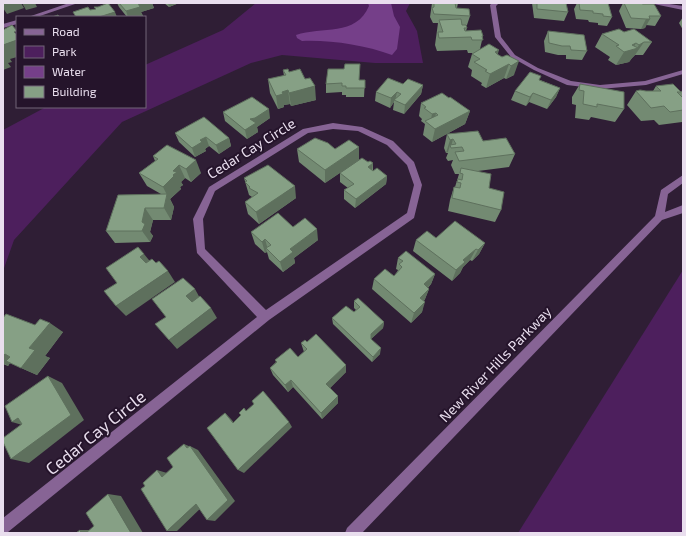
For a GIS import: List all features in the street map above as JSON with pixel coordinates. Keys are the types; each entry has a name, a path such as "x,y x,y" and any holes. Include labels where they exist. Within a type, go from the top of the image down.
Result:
{"street":[{"path":"34,16 76,3"},
{"path":"496,3 493,5 498,37 513,56 536,69 570,83 600,87 646,83 683,72"},
{"path":"652,3 683,8"},
{"path":"3,26 16,22"},
{"name":"Cedar Cay Circle","path":"3,527 265,317 411,215 418,185 411,164 390,143 359,129 333,126 306,131 212,189 198,219 200,250 265,317"},
{"path":"660,217 664,192 683,178"},
{"name":"New River Hills Parkway","path":"352,533 660,217 683,209"}],"green space":[{"path":"256,3 410,3 406,11 417,31 423,63 375,63 282,55 251,63 122,122 14,240 3,271 3,130 44,108 146,108 146,65 223,30"},
{"path":"683,270 683,533 518,533"}],"water":[{"path":"368,3 391,3 394,16 400,27 397,49 392,55 370,48 348,44 325,41 302,41 297,38 296,35 306,32 337,29 356,22 363,16 369,6"}],"building":[{"path":"108,3 115,12 102,16 75,16 73,12 88,7 90,10 96,9 94,7"},
{"path":"119,3 138,3 140,7 126,11"},
{"path":"434,3 455,3 456,8 469,9 470,16 434,14 432,8 434,7"},
{"path":"537,3 566,3 568,12 537,9"},
{"path":"579,3 608,3 612,17 593,13 593,11 580,10"},
{"path":"624,3 654,4 661,16 649,16 650,19 631,18"},
{"path":"461,19 462,25 466,25 467,28 464,28 465,31 481,30 483,40 472,40 471,37 439,38 438,32 443,32 439,20"},
{"path":"12,25 16,30 14,32 16,34 16,40 3,45 3,30"},
{"path":"619,29 624,32 634,29 652,42 644,42 639,45 636,43 632,45 638,48 624,52 616,46 619,45 602,34"},
{"path":"548,31 584,35 587,51 571,50 570,46 549,43"},
{"path":"489,44 499,50 495,52 502,57 507,55 519,61 511,66 509,64 490,74 485,71 487,70 474,62 480,59 472,54"},
{"path":"345,64 360,64 359,80 365,80 365,88 346,88 346,86 342,86 342,83 326,84 328,69 344,69"},
{"path":"288,69 289,72 300,69 305,79 310,78 315,86 289,93 288,90 282,92 283,94 276,96 268,79 286,75 283,70"},
{"path":"530,72 541,76 539,80 560,88 551,100 533,93 530,97 515,91"},
{"path":"388,78 403,84 408,79 423,85 405,105 394,100 401,94 397,92 391,98 376,92"},
{"path":"580,84 624,92 624,109 597,104 597,107 583,104 584,91 579,90"},
{"path":"673,84 681,92 677,92 683,98 683,110 670,112 664,106 651,108 636,91 661,91 656,86"},
{"path":"442,93 470,111 435,129 425,121 438,115 436,113 432,114 424,108 426,107 421,103"},
{"path":"252,97 269,109 255,118 250,119 256,123 245,130 223,112"},
{"path":"204,117 229,138 216,145 206,137 200,140 202,142 192,148 175,133"},
{"path":"478,131 483,141 506,138 515,154 459,161 455,152 464,151 462,147 451,148 450,145 456,144 453,139 450,140 447,134"},
{"path":"315,138 328,143 335,149 349,140 359,147 325,170 297,149"},
{"path":"167,145 196,160 186,169 179,165 173,171 177,172 163,187 139,173 158,159 153,156"},
{"path":"362,158 373,163 368,167 373,171 377,168 387,176 356,199 344,190 354,184 340,173"},
{"path":"268,165 295,186 256,212 245,202 258,193 249,188 250,187 245,182 247,181 244,178"},
{"path":"461,168 491,174 489,188 504,192 501,210 452,198 454,187 460,188 461,183 457,182 458,179 462,180 463,174 460,173"},
{"path":"167,194 164,208 145,208 142,222 145,224 142,231 106,231 118,195"},
{"path":"278,213 293,227 305,218 317,229 290,249 293,252 280,262 266,248 271,245 265,239 262,242 251,232"},
{"path":"455,221 485,243 478,250 476,249 463,260 465,262 456,270 416,240 427,231 436,238"},
{"path":"138,247 144,254 140,257 146,263 152,259 156,263 159,261 168,271 116,306 104,291 117,283 106,268"},
{"path":"406,251 435,274 424,284 429,289 420,298 425,302 414,313 374,279 385,269 394,276 402,267 399,264 403,261 398,258"},
{"path":"183,278 195,289 186,296 192,302 200,296 211,308 169,340 155,324 166,317 152,299"},
{"path":"358,298 384,322 371,334 371,339 381,348 373,357 332,318 346,306 354,312 360,307 354,301"},
{"path":"6,314 35,325 40,319 50,323 29,348 35,350 21,368 6,361 10,357 5,354 3,355 3,318"},
{"path":"316,334 346,365 326,384 338,396 321,413 291,380 285,385 270,368 277,362 275,360 290,348 298,357 307,349 301,343 305,340 307,342"},
{"path":"48,376 71,415 11,459 3,442 3,438 22,424 18,418 12,422 5,406"},
{"path":"263,391 289,422 238,470 207,428 225,413 233,423 241,415 239,413 244,408 246,411 254,404 252,401"},
{"path":"184,444 187,448 190,446 228,500 207,520 196,504 167,531 141,489 145,486 143,483 157,470 162,477 173,467 167,458"},
{"path":"108,494 131,533 86,533 94,526 86,513"}]}
